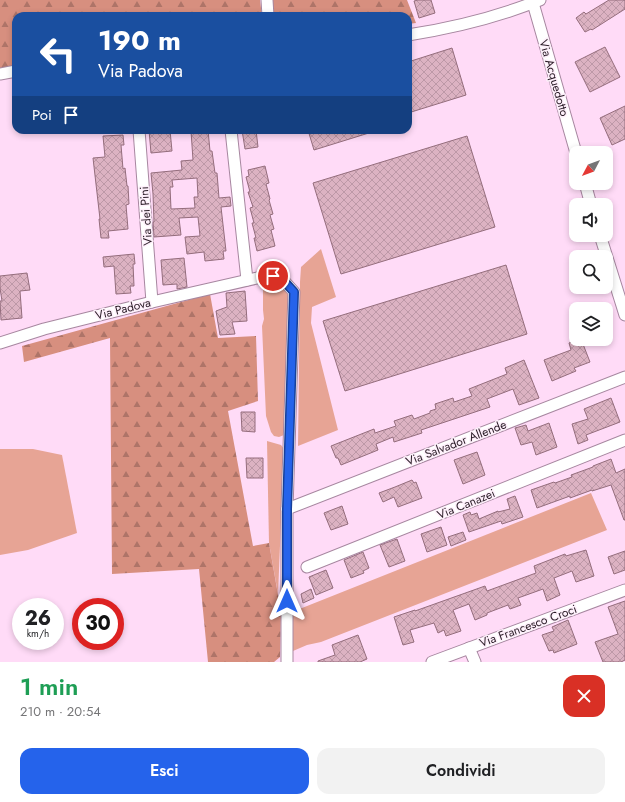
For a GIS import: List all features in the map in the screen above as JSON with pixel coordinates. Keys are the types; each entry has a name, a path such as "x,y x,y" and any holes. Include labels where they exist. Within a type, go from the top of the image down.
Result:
{"street":[{"path":"267,0 268,12"},
{"path":"412,34 484,20 536,2"},
{"name":"Via Acquedotto","path":"536,2 574,146"},
{"path":"0,74 12,72"},
{"name":"Via dei Pini","path":"139,134 152,302"},
{"path":"231,134 247,280"},
{"path":"602,242 625,315"},
{"name":"Via Padova","path":"0,343 44,329 247,280 273,276 284,281 294,292 287,509"},
{"name":"Via Salvador Allende","path":"287,509 625,377"},
{"name":"Via Canazei","path":"308,567 625,440"},
{"path":"287,509 287,662"},
{"name":"Via Francesco Croci","path":"432,662 625,590"},
{"path":"469,648 475,662"}],"shaded area":[{"path":"321,249 336,297 312,307 311,323 338,430 298,446 301,267"},
{"path":"271,280 281,283 289,294 284,435 279,437 274,436 271,432 266,416 262,326 264,319 263,286"},
{"path":"267,441 281,445 284,449 278,594 269,543"},
{"path":"0,449 33,449 62,455 77,533 28,550 0,555"},
{"path":"591,493 607,530 321,642 307,645 293,651 292,612"}],"green space":[{"path":"0,0 260,0 262,12 12,12 12,69 0,71"},
{"path":"270,0 407,0 412,12 271,12"},
{"path":"412,13 416,23 412,24"},
{"path":"210,294 218,338 256,336 258,401 228,411 253,546 269,543 281,612 280,657 274,662 208,662 199,569 112,574 110,338 24,362 22,346"}],"building":[{"path":"431,0 435,13 419,18 414,1"},
{"path":"609,0 625,0 625,9 592,30 591,29 585,32 576,18 584,12 586,14"},
{"path":"605,47 620,77 590,92 575,62"},
{"path":"452,48 466,95 412,112 412,61"},
{"path":"625,106 625,139 612,145 600,118"},
{"path":"149,134 170,134 172,151 151,153"},
{"path":"191,134 208,134 210,151 212,151 215,173 217,173 219,198 230,197 231,206 221,207 226,251 223,251 224,259 205,261 204,252 187,254 185,237 200,236 198,217 179,218 181,235 154,237 151,173 182,170 181,161 193,160","holes":["197,178 198,197 194,197 195,208 171,209 170,187 173,187 172,180"]},
{"path":"243,134 256,134 258,147 245,149"},
{"path":"309,134 366,134 314,150"},
{"path":"123,135 124,145 121,145 123,169 125,168 128,186 129,204 126,205 128,229 108,231 109,238 101,238 93,158 105,157 103,136"},
{"path":"467,136 495,227 341,274 313,183"},
{"path":"265,166 269,183 266,184 273,214 270,215 274,229 271,230 275,246 257,251 254,238 256,238 252,223 254,223 250,208 253,207 248,192 250,192 246,177 249,176 248,170"},
{"path":"134,254 134,286 130,286 131,293 116,294 114,266 104,267 103,257"},
{"path":"184,258 187,287 177,289 177,284 163,285 161,260"},
{"path":"506,265 527,334 345,391 323,321"},
{"path":"27,273 30,290 20,291 22,318 1,320 0,301 2,301 0,276"},
{"path":"245,291 247,321 232,322 235,334 220,335 216,311 227,307 226,293"},
{"path":"570,346 584,346 590,362 574,368 576,371 552,381 544,360 571,350"},
{"path":"524,360 539,398 519,405 513,389 487,399 490,407 421,430 422,433 394,442 393,437 376,444 378,450 341,465 338,458 336,458 331,446 374,429 375,433 396,426 394,421 412,415 414,419 430,413 430,411 436,409 435,404 453,398 454,402 472,396 469,389 507,374 505,368"},
{"path":"611,398 620,422 586,435 588,440 578,444 572,424 588,419 584,409"},
{"path":"241,412 255,412 255,432 242,431"},
{"path":"549,423 557,447 536,455 532,442 521,445 515,428 526,425 528,431"},
{"path":"477,452 485,475 463,484 454,460"},
{"path":"246,458 263,458 263,478 247,478"},
{"path":"611,459 616,473 625,469 625,520 611,485 570,498 570,496 537,508 531,490 572,477 571,475"},
{"path":"412,480 414,483 416,482 422,498 398,507 394,497 383,502 379,493"},
{"path":"515,496 523,517 502,524 501,521 469,532 463,515 470,512 471,515 477,513 479,519 498,511 510,509 507,499"},
{"path":"342,506 348,524 331,530 324,513"},
{"path":"441,527 447,545 427,552 421,534"},
{"path":"463,532 466,540 451,546 448,537"},
{"path":"397,539 405,561 389,567 380,545"},
{"path":"586,550 594,576 576,582 572,571 554,578 560,595 547,601 543,589 518,598 521,605 510,609 508,605 487,613 487,615 475,620 469,604 453,610 461,631 446,636 444,630 438,633 434,623 410,630 414,642 403,645 394,617 485,586 487,591 536,573 534,566 565,554 566,556"},
{"path":"625,551 625,570 614,574 608,557"},
{"path":"363,552 369,568 363,571 364,573 351,578 344,560"},
{"path":"326,570 333,588 316,595 309,577"},
{"path":"311,589 314,598 303,603 301,594"},
{"path":"625,601 625,660 621,662 603,662 595,642 618,634 608,607"},
{"path":"568,620 577,644 554,653 553,650 549,651 542,635 554,631 552,627"},
{"path":"358,635 367,659 360,662 318,662 335,655 332,645"}],"route":[{"path":"273,276 284,281 294,292 287,509 287,601"}]}
